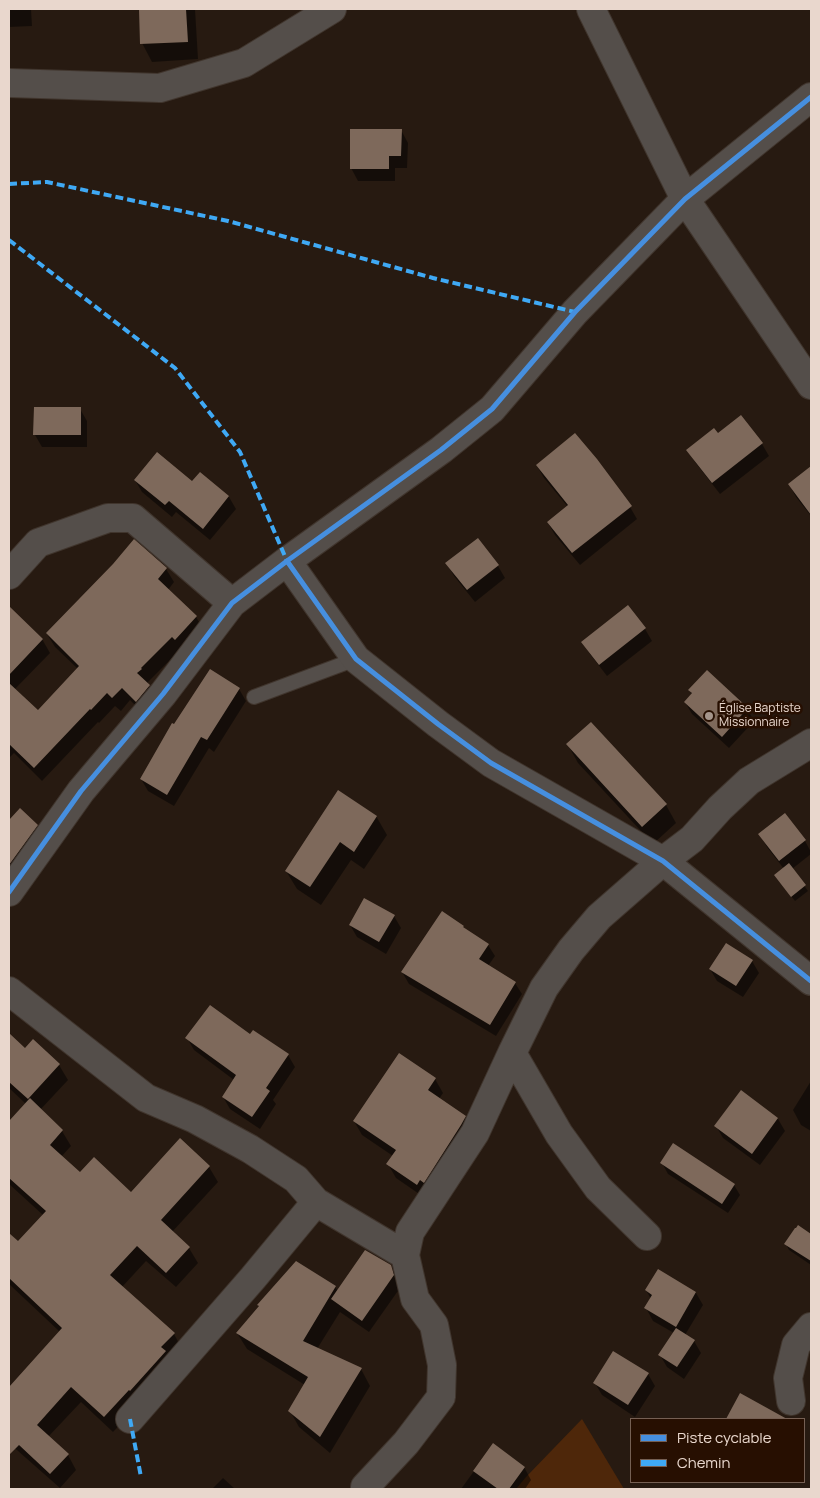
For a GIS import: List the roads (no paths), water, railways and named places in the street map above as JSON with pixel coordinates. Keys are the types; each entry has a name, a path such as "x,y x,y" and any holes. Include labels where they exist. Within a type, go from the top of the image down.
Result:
{"street":[{"path":"9,83 160,88 244,63 332,9"},
{"path":"591,9 685,199 811,385"},
{"path":"9,892 81,791 163,694 232,603 441,450 492,409 575,312 685,199 811,97"},
{"path":"9,575 38,543 108,518 133,518 232,603"},
{"path":"287,561 356,659 491,763 663,861 811,981"},
{"path":"365,1489 406,1443 441,1397 442,1365 434,1326 415,1299 405,1256 410,1232 475,1133 544,988 571,950 599,917 663,861 692,839 720,808 749,781 811,743"},
{"path":"9,991 146,1098 195,1119 250,1149 296,1179 316,1202 405,1256"},
{"path":"512,1053 559,1134 598,1188 647,1236"},
{"path":"130,1418 253,1278 316,1202"},
{"path":"791,1401 788,1378 796,1345 811,1327"}],"lane":[{"path":"254,697 356,659"}],"place":[{"name":"Église Baptiste Missionnaire","path":"709,716"}]}
